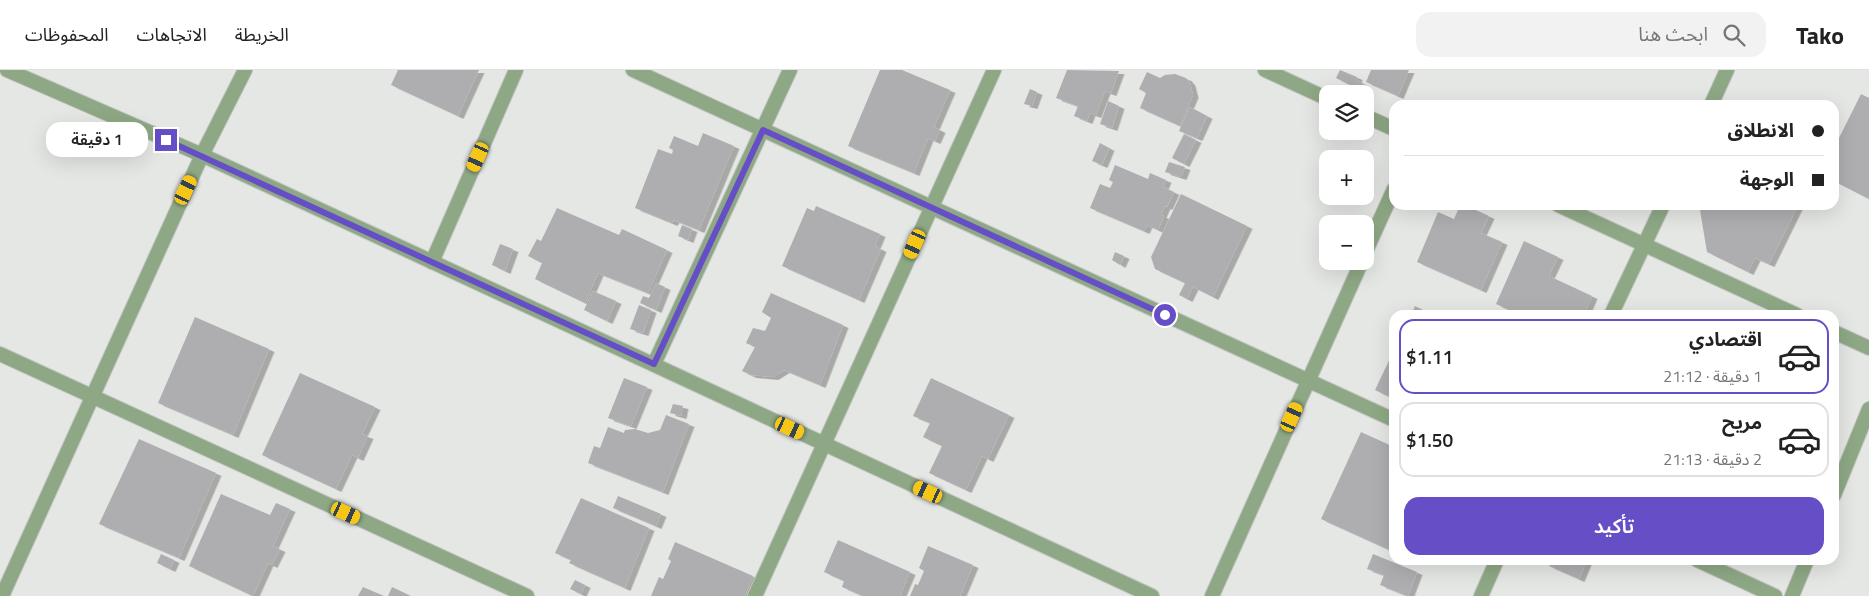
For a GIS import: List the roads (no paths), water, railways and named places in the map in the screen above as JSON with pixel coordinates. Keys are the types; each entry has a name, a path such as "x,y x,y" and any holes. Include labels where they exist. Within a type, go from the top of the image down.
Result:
{"street":[{"path":"6,70 202,156 1152,596"},
{"path":"2,596 202,156 245,70"},
{"path":"432,262 516,70"},
{"path":"633,70 1389,418"},
{"path":"654,364 790,70"},
{"path":"755,596 994,70"},
{"path":"1265,70 1319,95"},
{"path":"1713,100 1727,70"},
{"path":"1374,120 1389,127"},
{"path":"1374,234 1389,200"},
{"path":"1569,210 1786,310"},
{"path":"1613,310 1661,210"},
{"path":"1212,596 1358,270"},
{"path":"1839,334 1869,348"},
{"path":"0,354 527,596"},
{"path":"1839,483 1869,409"},
{"path":"1481,596 1495,565"},
{"path":"1708,565 1775,596"},
{"path":"1792,596 1805,565"}]}
